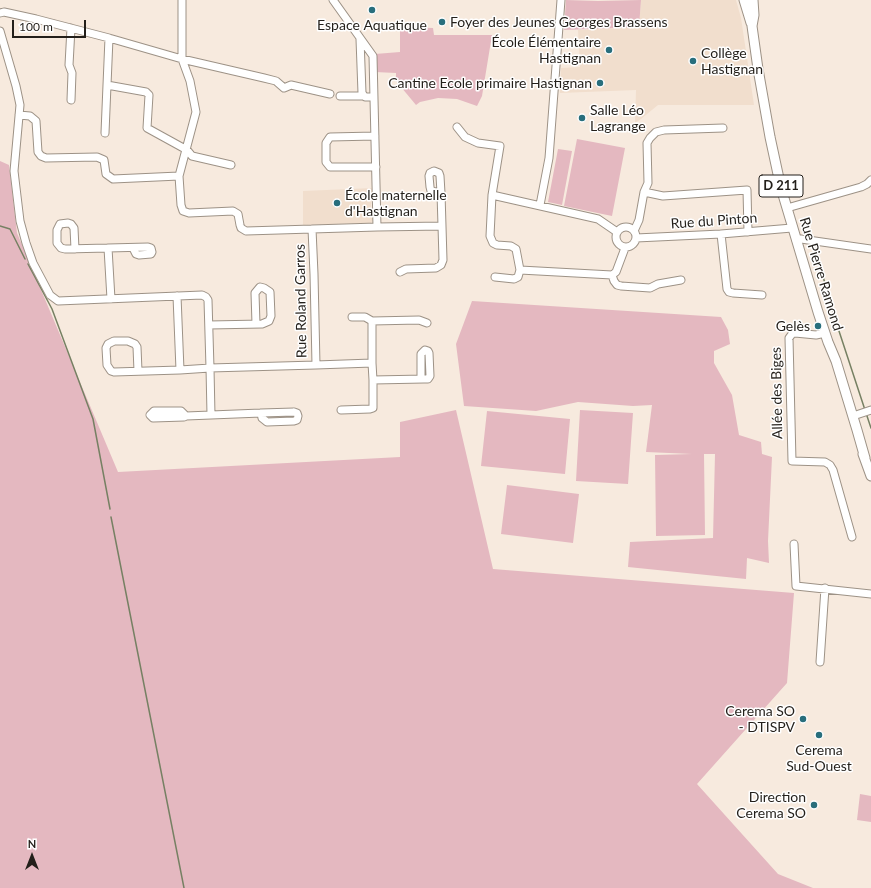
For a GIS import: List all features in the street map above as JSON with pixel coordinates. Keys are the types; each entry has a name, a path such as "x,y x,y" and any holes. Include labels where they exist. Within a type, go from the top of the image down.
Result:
{"main road":[{"name":"Rue Pierre Ramond","path":"744,0 752,26 770,137 792,228 824,333 836,361 871,476"},
{"name":"Rue Pierre Ramond","path":"752,26 754,14 753,0"},
{"name":"Rue Pierre Ramond","path":"828,342 834,370 853,431 865,458"}],"street":[{"path":"182,0 182,59 190,81 196,112 179,176 181,205 185,212 233,211 238,214 241,228 246,231 312,229"},
{"path":"333,0 372,56 377,227"},
{"path":"540,205 549,158 561,0"},
{"path":"0,13 4,12 36,19 182,59 276,81 284,88 291,85 330,94"},
{"path":"71,28 71,100"},
{"path":"0,31 20,105 14,171 20,221 33,263 50,295 58,301 206,296 208,300 211,415"},
{"path":"105,133 109,38"},
{"path":"360,39 363,96"},
{"path":"107,85 146,92 149,95 147,128 187,150 192,156 230,165"},
{"path":"340,96 374,97"},
{"path":"19,114 30,116 36,121 38,152 41,156 46,158 97,157 104,160 106,174 113,179 179,176"},
{"path":"457,126 465,138 478,143 500,146 492,195 490,236 493,243 497,245 511,246 516,249 520,270 518,278 514,280 494,278"},
{"path":"520,270 612,275 616,272 625,248 634,244 644,192 648,183 647,143 650,138 656,132 664,130 723,128"},
{"path":"375,136 330,137 326,143 326,162 330,167 376,167"},
{"path":"787,208 861,187 871,180"},
{"path":"644,192 663,196 747,190 748,232"},
{"path":"400,272 406,269 436,268 442,265 441,193"},
{"path":"492,195 598,219 617,232 617,241 625,248"},
{"name":"Rue Roland Garros","path":"138,371 316,365 315,282 312,229 442,226"},
{"name":"Rue du Pinton","path":"617,232 622,228 627,227 635,235 721,234 792,228"},
{"path":"721,234 727,289 729,292 762,296"},
{"path":"796,240 801,239 871,249"},
{"path":"108,248 111,299"},
{"path":"75,249 134,248"},
{"path":"612,275 614,281 621,286 650,288 658,284 681,280"},
{"path":"209,325 262,324 269,321 270,292 268,289 260,287 255,293 256,324"},
{"path":"177,296 180,370"},
{"path":"352,316 365,317 372,321 419,320 427,323"},
{"path":"341,410 373,408 372,321"},
{"name":"Allée des Biges","path":"824,333 816,335 795,333 789,338 792,461 825,462 830,465 833,470 852,537"},
{"path":"114,341 128,341 135,344 137,347 138,371 111,371 107,365 106,348 108,344 114,341"},
{"path":"316,365 372,363"},
{"path":"373,380 421,379"},
{"path":"853,416 871,410"},
{"path":"186,416 261,413"},
{"path":"794,544 796,586 871,594"},
{"path":"820,662 825,588"}],"shaded area":[{"path":"566,0 641,0 639,27 564,30"},
{"name":"Collège Hastignan","path":"641,0 736,0 741,18 754,105 658,105 635,123 636,90 560,93 561,68 580,67 578,30 639,27"},
{"path":"400,27 433,28 434,35 492,35 482,96 477,106 457,99 438,98 420,102 416,105 396,81 396,73 375,72 375,54 400,52"},
{"path":"577,139 625,148 612,216 564,206"},
{"path":"558,149 572,151 562,205 548,202"},
{"path":"0,161 9,165 17,233 118,472 400,457 400,422 456,410 493,569 794,593 787,683 697,784 778,874 813,888 0,888"},
{"name":"École maternelle d'Hastignan","path":"373,188 373,193 371,193 371,212 374,213 374,218 371,223 303,225 303,191"},
{"path":"472,301 721,317 728,330 730,344 714,351 714,363 732,395 739,435 761,442 762,454 772,457 768,541 769,563 747,558 746,579 628,567 630,542 713,538 715,454 704,454 705,535 656,536 655,455 692,454 646,452 652,405 633,406 578,402 536,411 464,406 456,344"},
{"path":"580,410 633,413 628,484 576,481"},
{"path":"487,411 570,419 565,474 481,466"},
{"path":"507,485 579,494 573,543 501,534"},
{"path":"860,794 871,796 871,822 857,820"}],"waterway":[{"path":"0,226 10,229 25,259"},
{"path":"28,264 52,309 93,419 110,509"},
{"path":"822,273 834,315"},
{"path":"838,328 865,410"},
{"path":"867,416 871,428"},
{"path":"111,517 184,888"}],"place":[{"name":"Espace Aquatique","path":"372,10"},
{"name":"Foyer des Jeunes Georges Brassens","path":"442,22"},
{"name":"École Élémentaire Hastignan","path":"609,50"},
{"name":"Collège Hastignan","path":"693,61"},
{"name":"Cantine Ecole primaire Hastignan","path":"600,83"},
{"name":"Salle Léo Lagrange","path":"582,118"},
{"name":"École maternelle d'Hastignan","path":"337,203"},
{"name":"Gelès","path":"818,326"},
{"name":"Cerema SO - DTISPV","path":"803,719"},
{"name":"Cerema Sud-Ouest","path":"819,735"},
{"name":"Direction Cerema SO","path":"814,805"}]}
